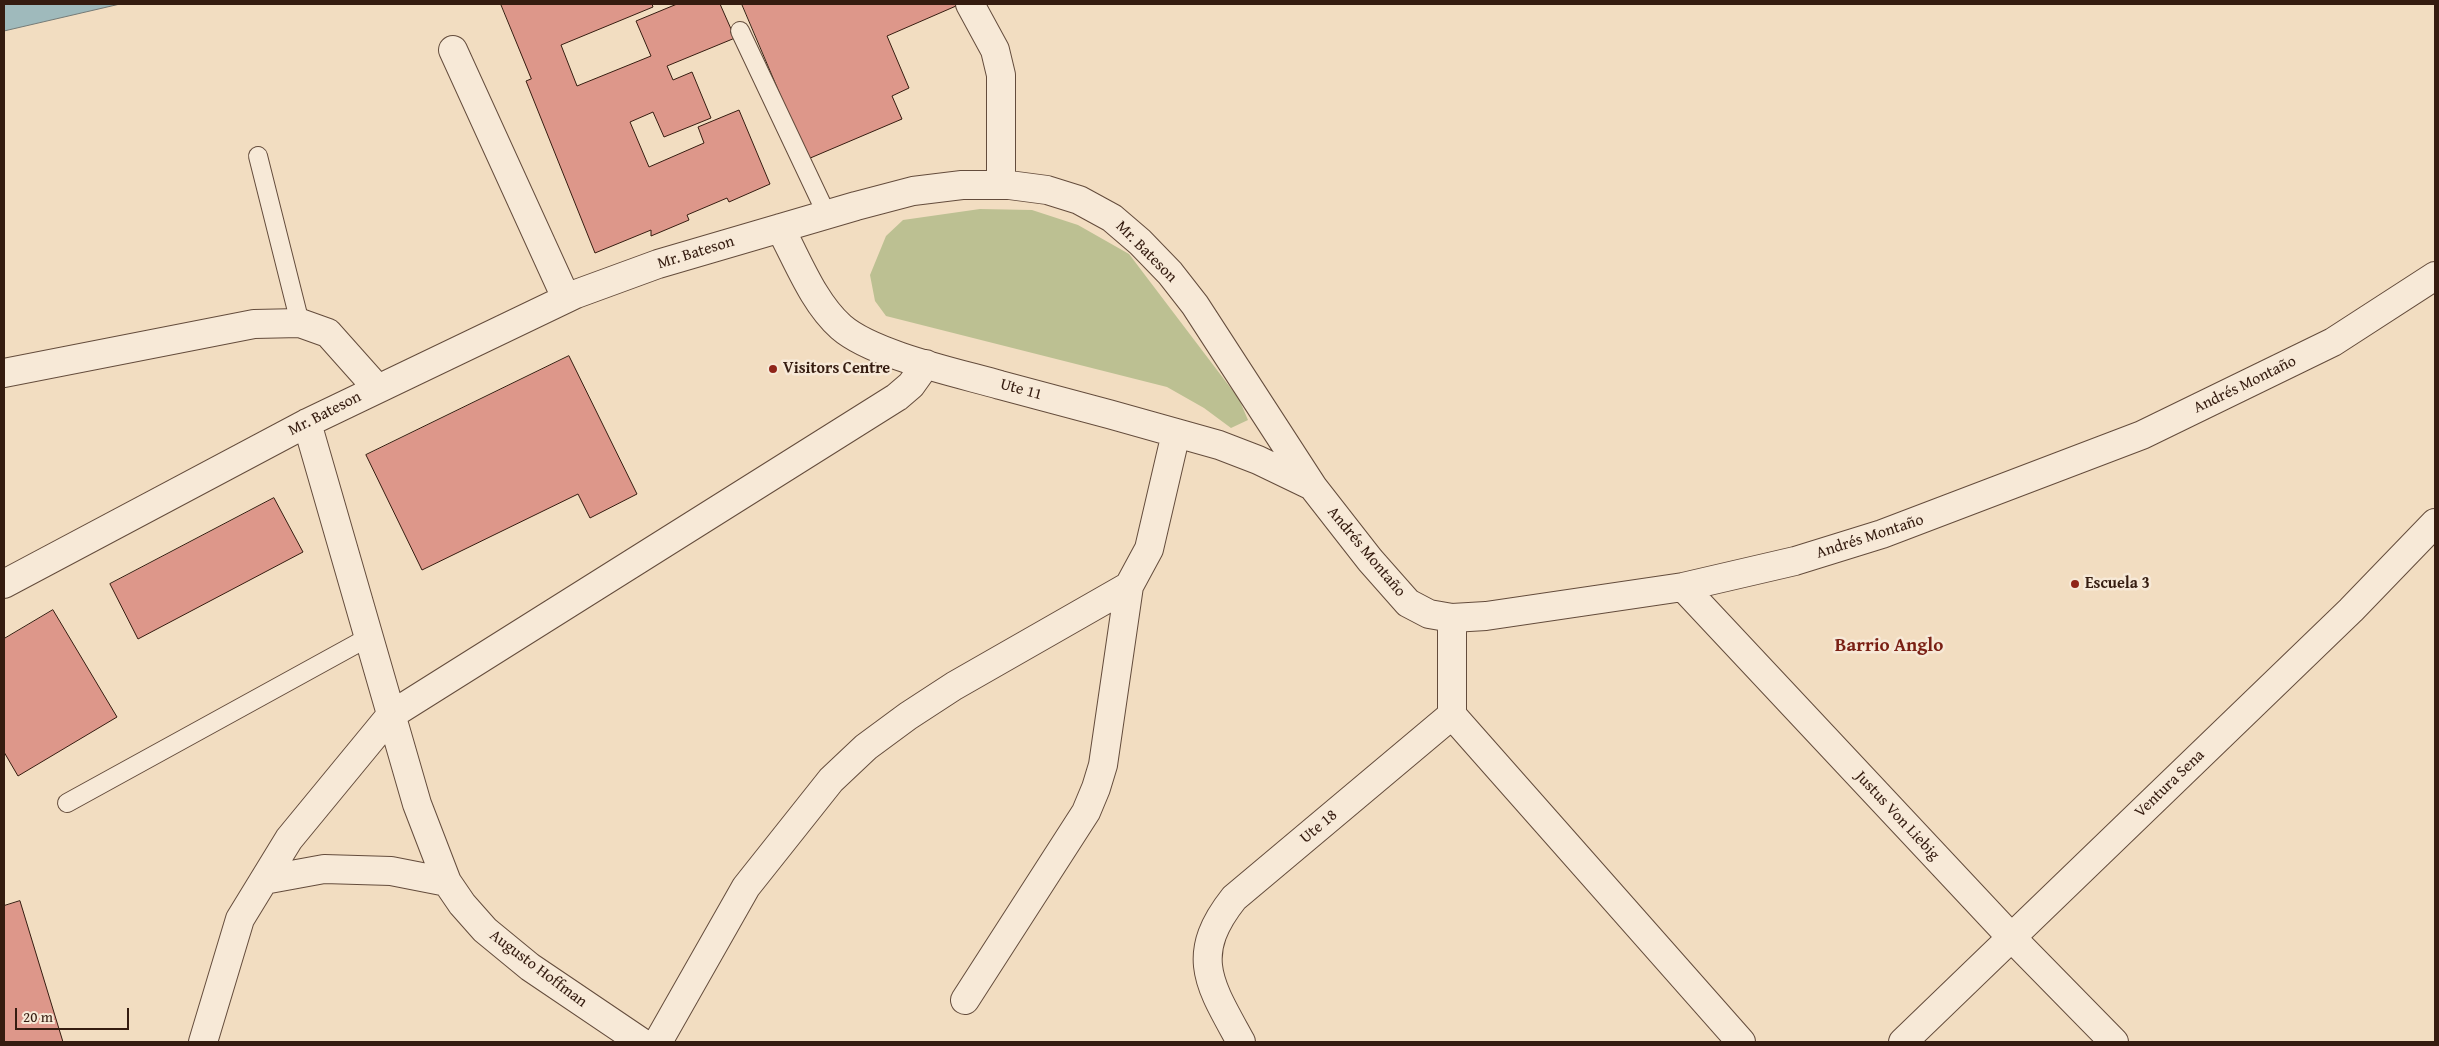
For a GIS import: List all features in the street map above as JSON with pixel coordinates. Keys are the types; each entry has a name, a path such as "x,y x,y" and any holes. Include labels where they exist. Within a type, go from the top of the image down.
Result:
{"street":[{"path":"970,4 996,50 1001,75 1002,186"},
{"path":"453,50 566,298"},
{"name":"Mr. Bateson","path":"4,584 307,423 566,298 658,264 827,214 913,191 962,185 1048,190 1079,200 1112,218 1140,242 1170,273 1195,305 1313,486"},
{"name":"Ute 11","path":"780,228 822,305 842,327 858,339 926,364 1176,433 1258,460 1313,486"},
{"name":"Andrés Montaño","path":"1313,486 1370,560 1408,603 1429,614 1452,618 1486,616 1683,587 1796,561 1882,534 2142,435 2333,342 2435,276"},
{"path":"4,373 254,324 300,322 328,333 377,388"},
{"path":"203,1042 240,919 288,839 391,715 897,397 911,385 926,364"},
{"name":"Augusto Hoffman","path":"307,423 417,804 447,882 462,904 485,930 530,967 641,1042"},
{"path":"965,1000 1086,812 1096,788 1103,765 1128,586 1148,549 1176,433"},
{"name":"Ventura Sena","path":"1903,1042 2351,610 2435,523"},
{"path":"658,1042 746,888 831,780 866,747 908,716 954,686 1128,586"},
{"name":"Justus Von Liebig","path":"1683,587 2011,937 2114,1042"},
{"path":"1452,618 1452,715 1741,1042"},
{"name":"Ute 18","path":"1242,1042 1211,983 1206,966 1213,929 1222,913 1234,898 1452,715"},
{"path":"264,880 324,869 391,871 447,882"}],"lane":[{"path":"740,31 827,214"},
{"path":"258,156 300,322"},
{"path":"67,803 369,637"}],"green space":[{"path":"980,209 1032,210 1078,225 1129,254 1239,399 1248,420 1231,428 1204,408 1167,387 886,316 875,301 870,275 886,236 903,220"}],"water":[{"path":"4,4 120,4 4,31"}],"building":[{"path":"501,4 652,4 653,7 561,45 577,86 651,56 636,21 677,4 720,4 735,38 667,66 673,80 692,72 711,118 664,137 653,112 630,122 649,167 704,143 698,127 739,110 770,184 729,202 727,198 687,215 689,220 651,236 651,230 595,253 526,81 531,79"},
{"path":"742,4 955,4 956,6 887,36 909,88 892,96 902,119 808,159"},
{"path":"569,356 637,494 590,518 578,494 422,570 366,455"},
{"path":"274,498 303,552 138,639 110,584"},
{"path":"53,610 117,717 18,776 4,752 4,639"},
{"path":"20,901 63,1042 4,1042 4,906"}],"place":[{"name":"Visitors Centre","path":"773,369"},
{"name":"Escuela 3","path":"2075,584"}],"district":[{"name":"Barrio Anglo","path":"1889,646"}]}
